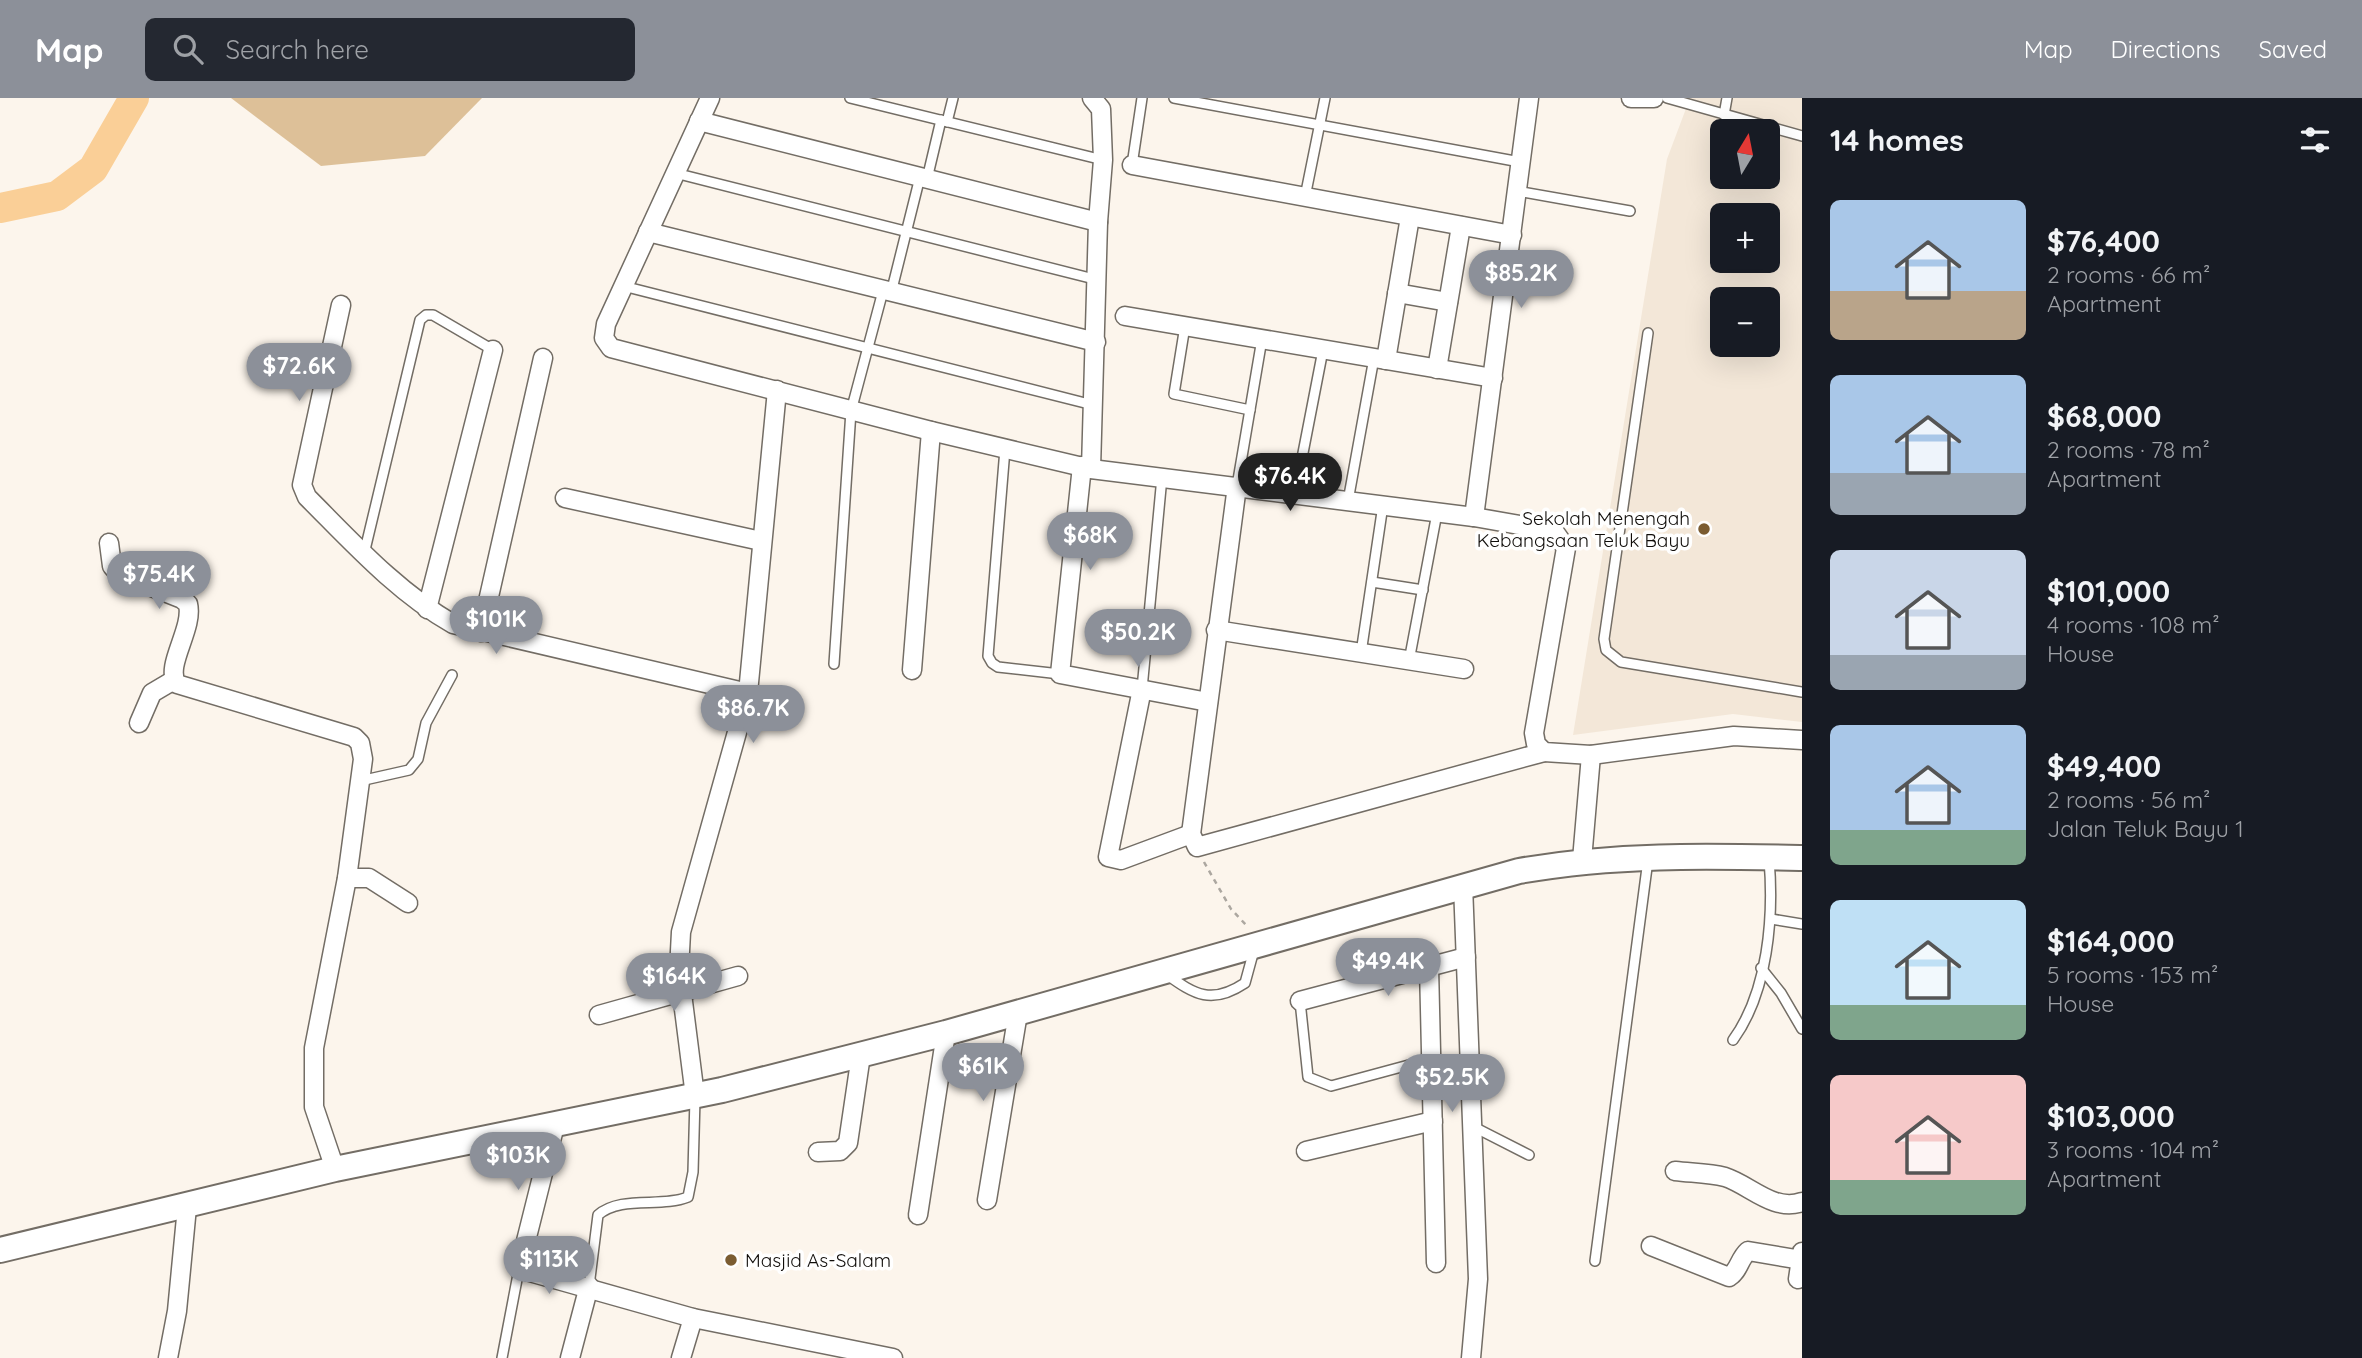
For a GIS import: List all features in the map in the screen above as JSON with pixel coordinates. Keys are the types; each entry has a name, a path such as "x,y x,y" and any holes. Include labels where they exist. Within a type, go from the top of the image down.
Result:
{"main road":[{"path":"0,1250 187,1207 335,1169 695,1096 861,1055 1018,1013 1463,885 1582,860 1649,855 1802,858"}],"street":[{"path":"710,98 606,324 604,338 611,348 851,411 1086,467 1474,517 1554,531 1566,548 1534,733 1536,744 1544,751"},
{"path":"1092,98 1101,109 1103,160 1098,222 1093,405 1060,674 1208,702"},
{"path":"1474,517 1529,98"},
{"path":"1631,98 1654,98"},
{"path":"699,121 1098,222"},
{"path":"1132,165 1511,235"},
{"path":"1380,359 1397,293 1410,217"},
{"path":"1437,369 1461,226"},
{"path":"648,232 1096,342"},
{"path":"1397,293 1448,302"},
{"path":"341,305 302,485 307,497 364,554 427,609 453,624 748,694"},
{"path":"1125,316 1493,379"},
{"path":"427,609 493,350"},
{"path":"481,632 543,358"},
{"path":"695,1096 681,990 681,932 748,694 777,390"},
{"path":"912,670 931,431"},
{"path":"1237,486 1191,834 1197,847 1544,751 1591,755 1734,736 1802,740"},
{"path":"565,498 761,541"},
{"path":"109,543 112,566 119,575 182,598 188,604 190,620 173,673 174,680 181,687 354,737 363,751 347,878 314,1048 314,1107 335,1169"},
{"path":"1216,630 1464,669"},
{"path":"139,723 152,693 174,680"},
{"path":"1142,689 1108,857 1121,860 1191,834"},
{"path":"1582,860 1591,755"},
{"path":"347,878 369,878 408,903"},
{"path":"1463,885 1478,1279 1471,1358"},
{"path":"1300,1001 1466,957"},
{"path":"1429,967 1436,1263"},
{"path":"599,1015 738,976"},
{"path":"987,1200 1018,1013"},
{"path":"918,1215 946,1033"},
{"path":"818,1152 840,1151 848,1143 861,1055"},
{"path":"1306,1151 1433,1121"},
{"path":"555,1125 519,1269 589,1286 693,1318 893,1358"},
{"path":"1675,1171 1723,1177 1764,1199 1796,1204 1802,1202"},
{"path":"168,1358 177,1311 187,1207"},
{"path":"1651,1246 1729,1277 1736,1273 1742,1256 1748,1251 1801,1256 1798,1279"},
{"path":"570,1358 589,1286"},
{"path":"681,1358 693,1318"}],"lane":[{"path":"850,98 1103,160"},
{"path":"834,664 851,411 867,349 923,178 953,98"},
{"path":"1132,165 1142,98"},
{"path":"1174,98 1520,162"},
{"path":"1305,199 1325,98"},
{"path":"1667,98 1802,136"},
{"path":"1724,115 1727,98"},
{"path":"676,173 1098,280"},
{"path":"1517,191 1630,211"},
{"path":"623,286 1093,405"},
{"path":"364,554 420,320 426,315 433,315 493,350"},
{"path":"1185,326 1174,394 1250,410"},
{"path":"1648,333 1604,639 1605,650 1622,662 1802,692"},
{"path":"1237,486 1262,339"},
{"path":"1295,494 1323,350"},
{"path":"1348,501 1380,359"},
{"path":"1005,449 988,656 998,667 1060,674"},
{"path":"1142,689 1162,477"},
{"path":"1361,653 1383,505"},
{"path":"1409,661 1437,513"},
{"path":"1372,582 1423,590"},
{"path":"359,781 410,770 415,764 426,723 452,675"},
{"path":"1595,1261 1649,855"},
{"path":"1733,1040 1752,1011 1771,919 1769,857"},
{"path":"1771,919 1802,924"},
{"path":"1162,971 1192,994 1210,996 1245,983 1261,943"},
{"path":"1761,968 1781,993 1802,1029"},
{"path":"1300,1001 1308,1077 1316,1083 1331,1086 1431,1059"},
{"path":"589,1286 598,1215 616,1206 678,1201 688,1197 693,1172 695,1096"},
{"path":"1472,1126 1529,1155"},
{"path":"502,1358 519,1269"}],"path":[{"path":"1211,876 1231,909 1261,943"}],"shaded area":[{"path":"231,98 482,98 425,156 321,166"},
{"name":"Sekolah Menengah Kebangsaan Teluk Bayu","path":"1690,98 1802,98 1802,722 1733,714 1573,735 1667,159"}],"waterway":[{"path":"0,208 57,196 93,169 134,98"}],"place":[{"name":"Sekolah Menengah Kebangsaan Teluk Bayu","path":"1704,529"},
{"name":"Masjid As-Salam","path":"731,1260"}]}
